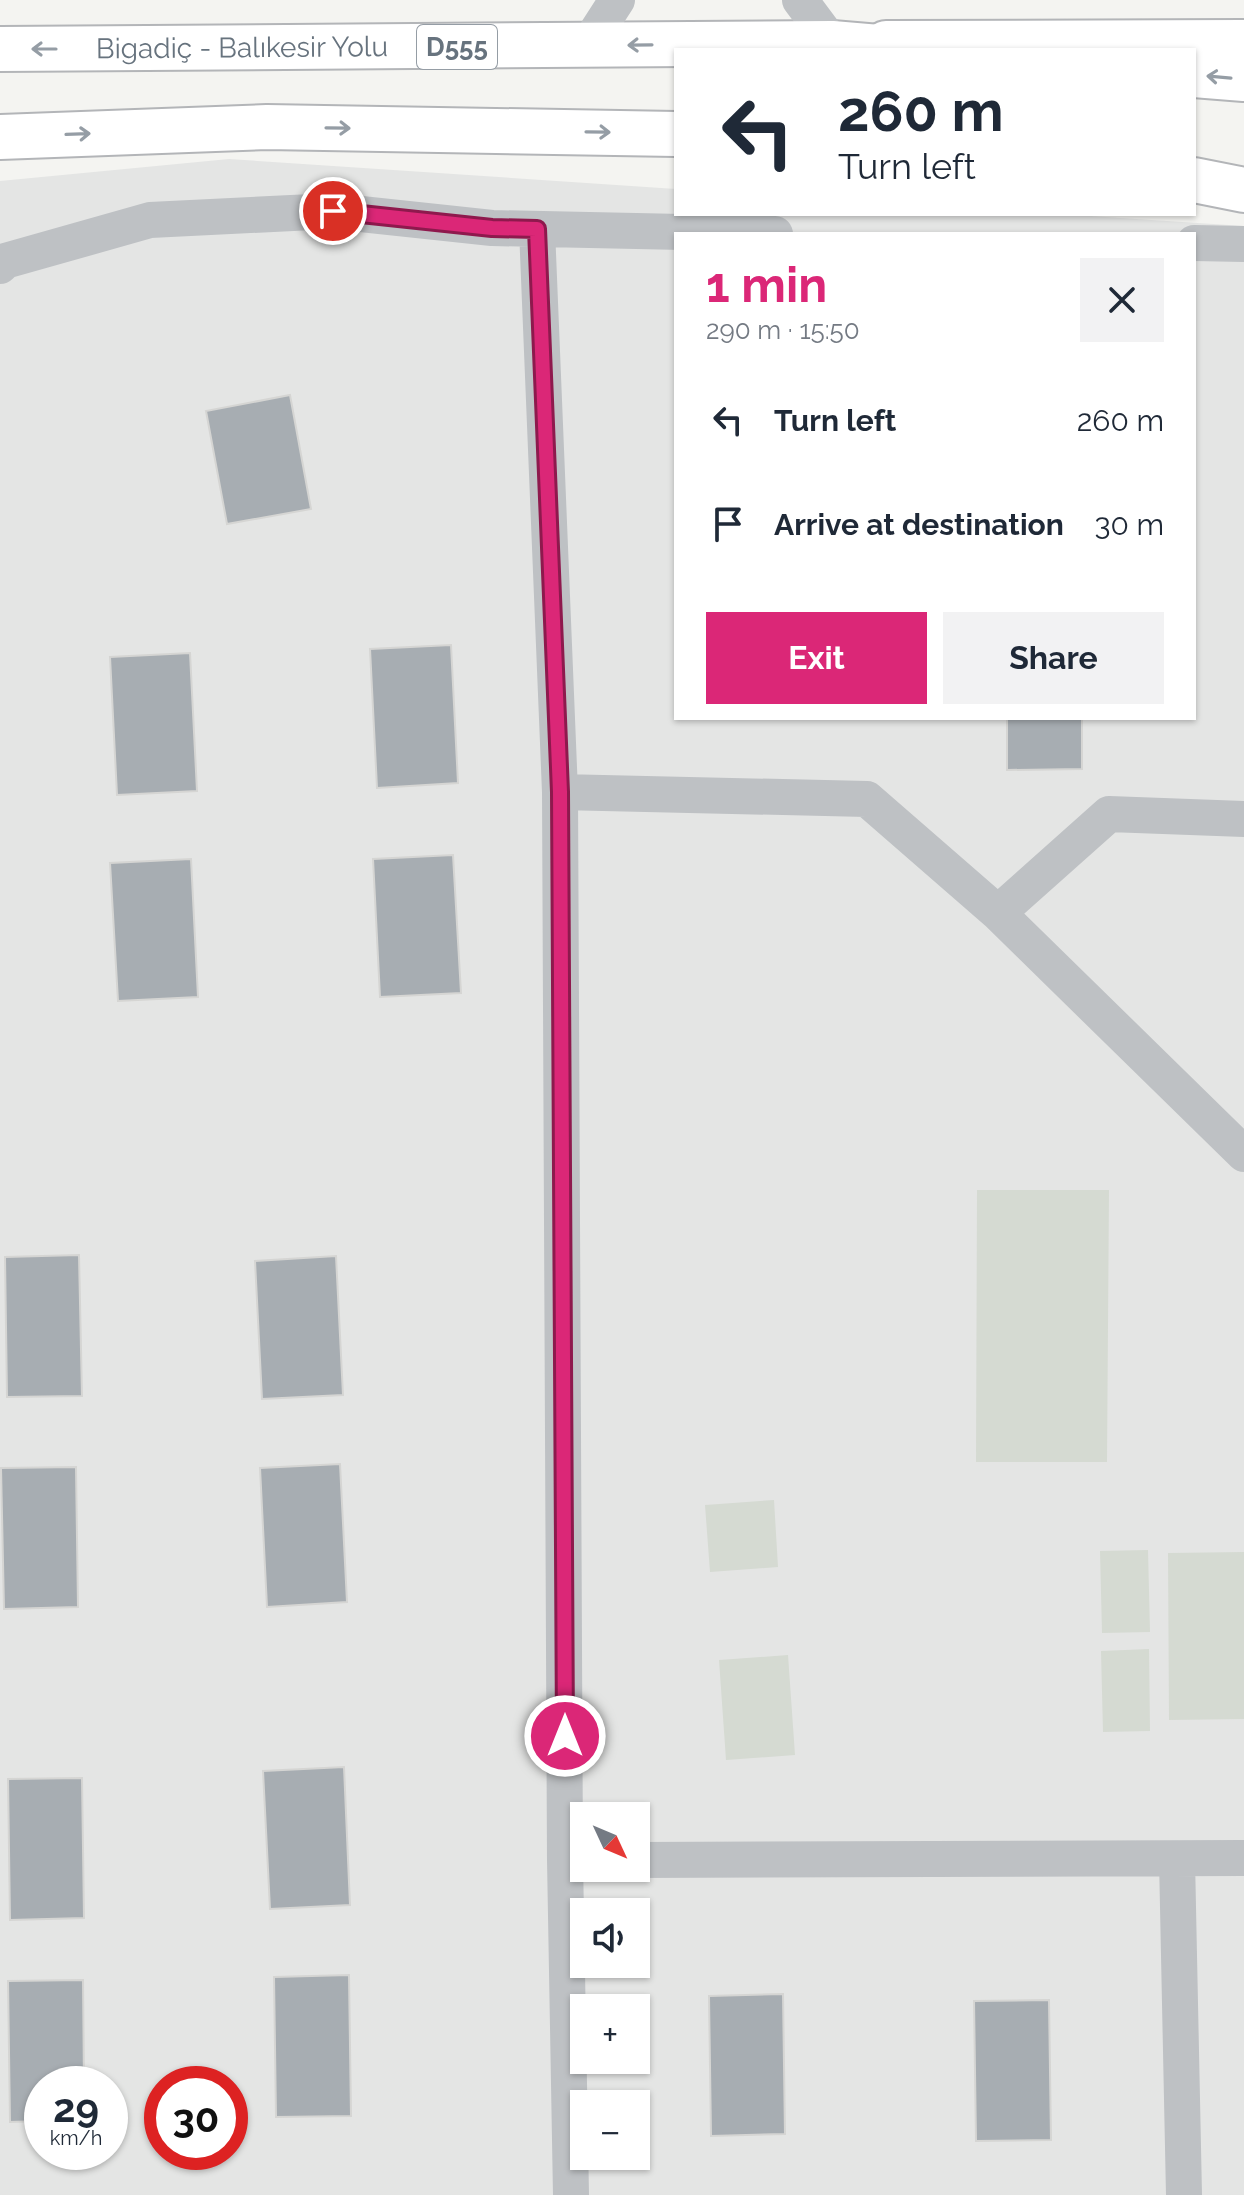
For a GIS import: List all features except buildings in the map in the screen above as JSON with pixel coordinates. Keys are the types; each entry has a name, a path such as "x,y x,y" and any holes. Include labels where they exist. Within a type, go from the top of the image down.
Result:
{"highway":[{"path":"832,43 1244,42"},
{"name":"Bigadiç - Balıkesir Yolu","path":"0,49 832,43 891,48"},
{"path":"1196,75 1244,79"},
{"path":"0,137 267,127 674,134"},
{"path":"1196,160 1244,164"},
{"path":"1196,180 1244,190"}],"street":[{"path":"588,45 617,0"},
{"path":"800,0 832,43"},
{"path":"0,266 5,261 150,220 333,211 492,228 680,232"},
{"path":"537,229 560,792 574,1802"},
{"path":"1196,243 1244,244"},
{"path":"560,792 867,799 998,913 1244,1154"},
{"path":"998,913 1109,814 1244,819"},
{"path":"650,1860 1244,1858"},
{"path":"1177,1859 1184,2195"},
{"path":"571,2195 575,1882"}],"shaded area":[{"path":"229,159 674,189 674,216 1090,216 1244,226 1244,2195 0,2195 0,181"},
{"path":"977,1190 1109,1190 1107,1462 976,1462"},
{"path":"774,1500 778,1567 710,1572 705,1505"},
{"path":"1148,1550 1150,1632 1102,1633 1100,1551"},
{"path":"1244,1552 1244,1719 1169,1720 1168,1553"},
{"path":"1149,1649 1150,1731 1103,1732 1101,1651"},
{"path":"788,1655 795,1755 726,1760 719,1660"}],"route":[{"path":"333,211 492,228 537,229 560,792 565,1736"}]}
